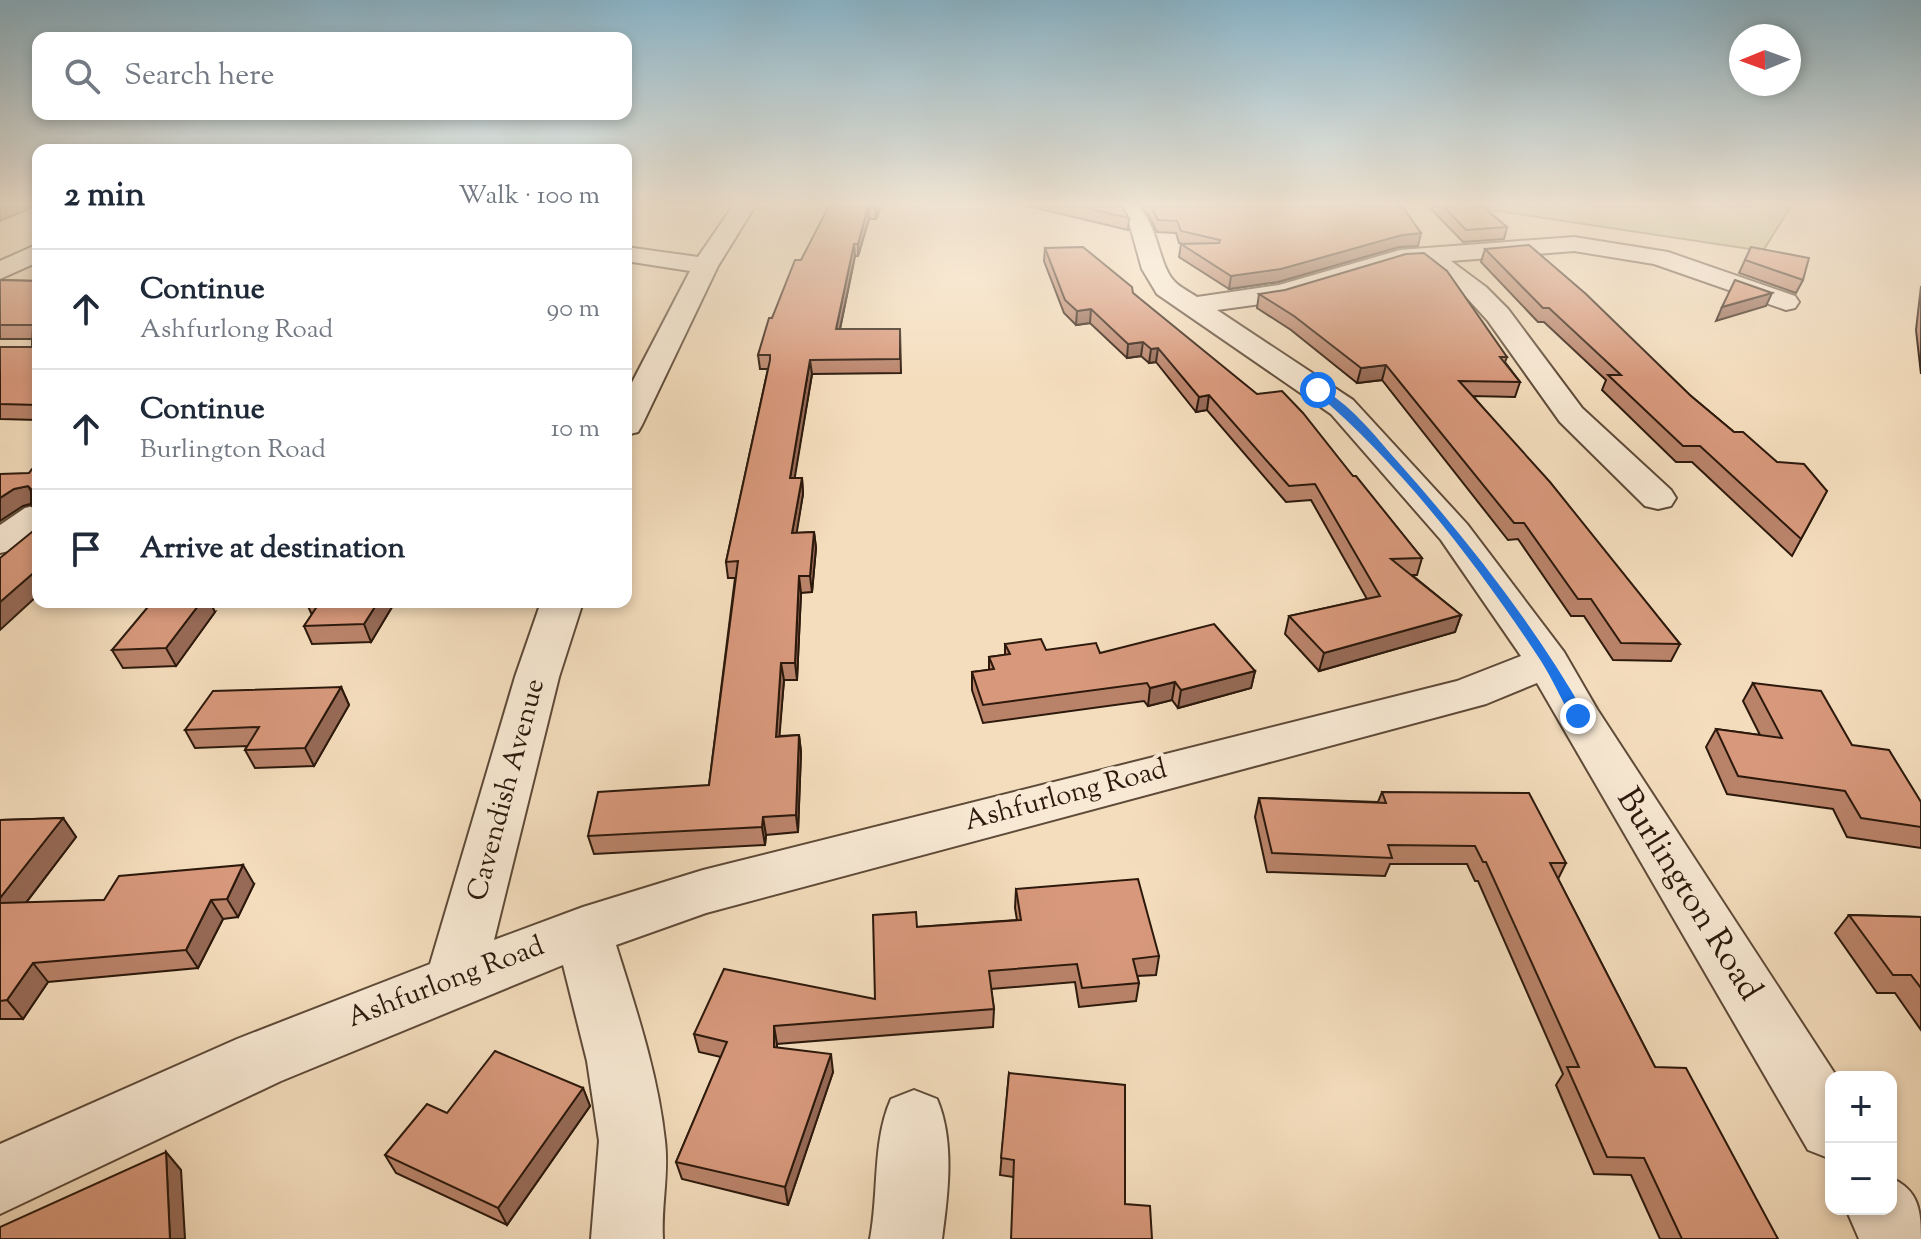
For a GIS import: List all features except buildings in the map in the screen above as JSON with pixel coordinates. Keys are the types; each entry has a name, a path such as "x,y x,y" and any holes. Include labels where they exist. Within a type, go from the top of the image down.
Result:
{"street":[{"path":"632,413 705,266 691,264"},
{"path":"1155,264 1159,280 1189,306 1342,407 1454,532 1548,662"},
{"path":"1189,306 1282,293 1375,264"},
{"path":"1439,264 1477,293 1498,315 1571,415 1658,498"},
{"path":"1681,264 1786,302"},
{"path":"0,542 32,520"},
{"name":"Cavendish Avenue","path":"455,978 537,677 560,608"},
{"name":"Ashfurlong Road","path":"0,1180 140,1111 455,978 583,931 717,888 1470,693 1548,662"},
{"name":"Burlington Road","path":"1548,662 1578,716 1825,1117"},
{"path":"583,931 622,1069 633,1146 625,1215 627,1239"},
{"path":"906,1239 911,1208 914,1122"},
{"path":"1885,1215 1900,1239"}],"route":[{"path":"1318,390 1342,407 1454,532 1548,662 1578,716"}]}
